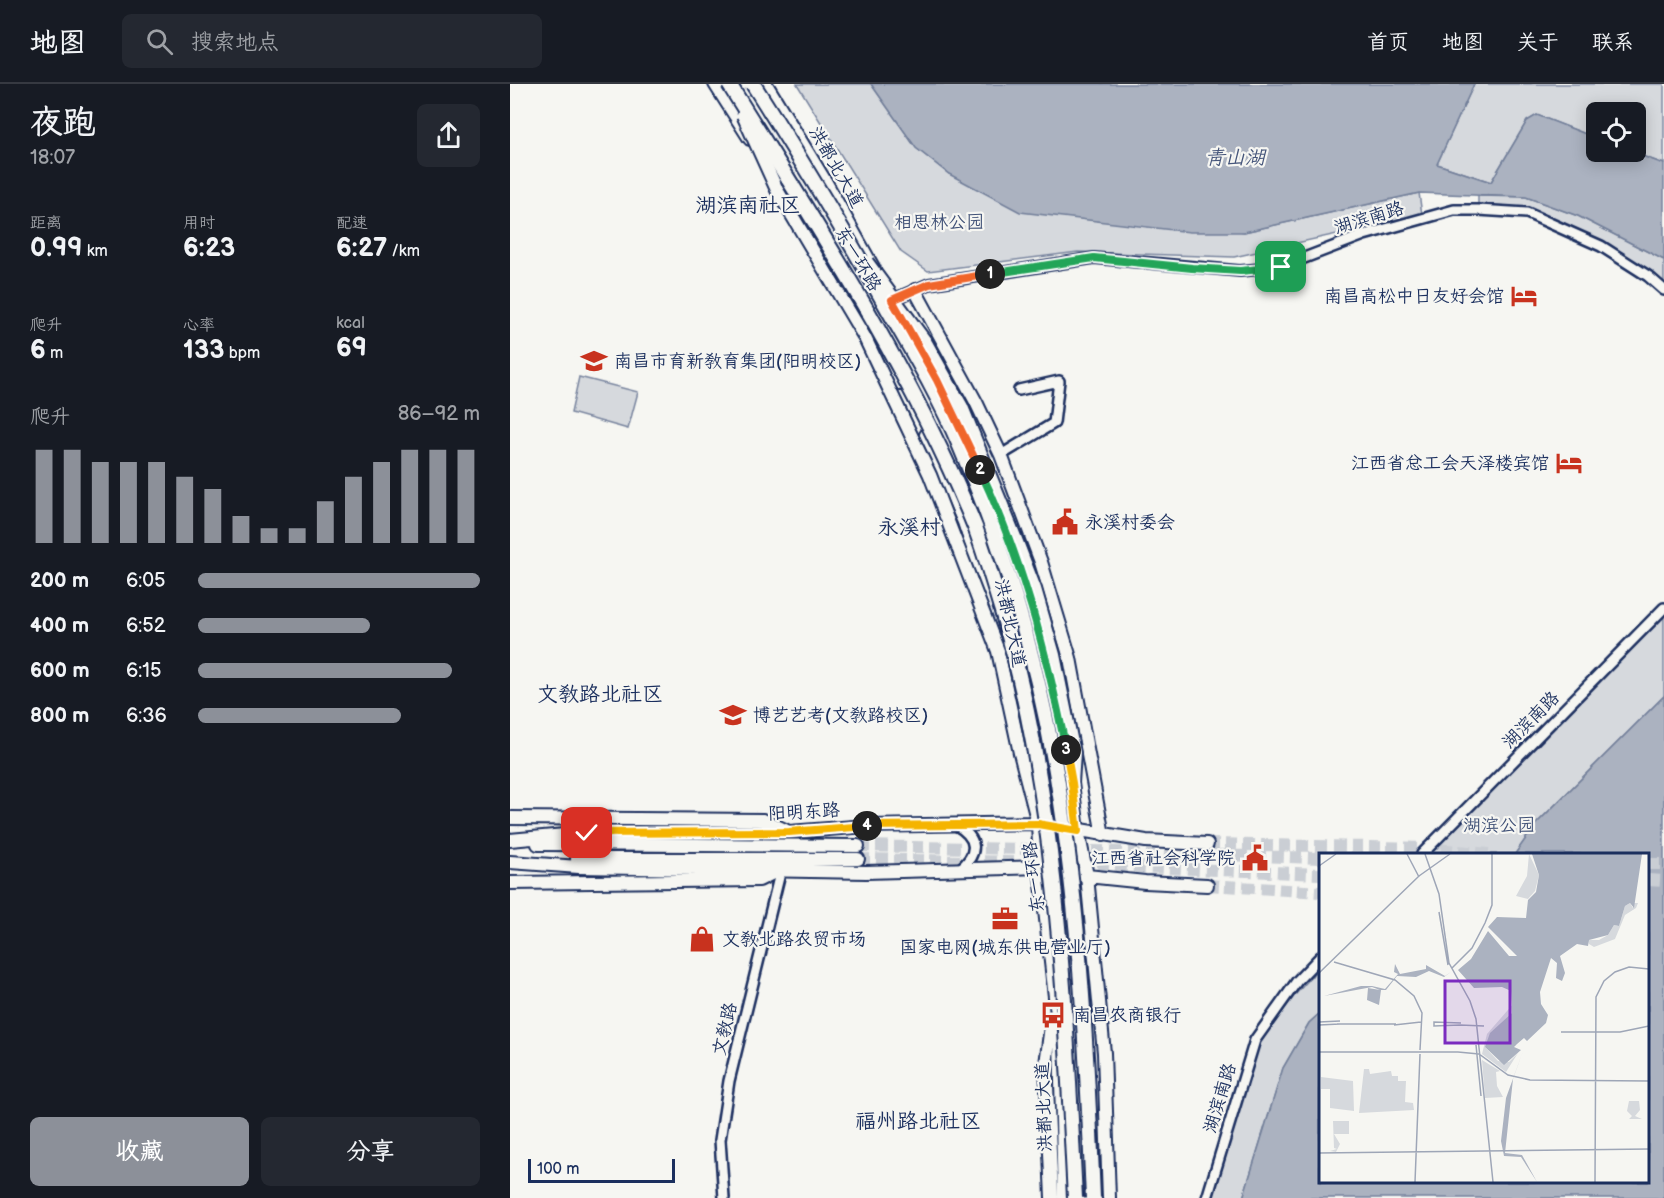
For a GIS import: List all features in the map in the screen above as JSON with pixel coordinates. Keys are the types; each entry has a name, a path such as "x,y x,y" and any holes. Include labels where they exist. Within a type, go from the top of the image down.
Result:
{"highway":[{"name":"东一环路","path":"729,84 847,273 905,378 942,452 975,529 995,590 1021,677 1040,779 1063,978 1075,1198"},
{"name":"东一环路","path":"753,84 841,227 921,368 959,444 994,533 1035,675 1056,776 1078,954 1087,1056 1093,1198"}],"main road":[{"name":"洪都北大道","path":"715,84 905,391 941,466 964,522 990,601 998,651 1038,824 1040,867 1060,1040 1064,1198"},
{"path":"729,84 777,190 865,339 930,475 998,651"},
{"name":"洪都北大道","path":"766,84 825,181 937,380 989,489 1034,612 1072,783 1087,876 1104,1053 1109,1198"},
{"path":"841,227 925,341 962,407 1035,589 1054,655 1074,753 1072,783"},
{"path":"915,290 976,402 1001,455 1041,562 1070,657 1103,835"},
{"path":"510,818 763,820 789,832"},
{"name":"阳明东路","path":"510,842 587,833 789,832 867,826 1038,824 1146,841 1208,844"},
{"name":"阳明东路","path":"510,842 858,853 510,861"},
{"name":"阳明东路","path":"510,861 579,867 866,872 1040,867 1087,876 1207,885"},
{"path":"510,883 759,880 781,869"},
{"path":"1052,1198 1046,1065 1055,996"}],"street":[{"name":"湖滨南路","path":"892,300 929,284 1094,258 1240,271 1281,267 1364,235 1454,210 1527,213 1601,246 1648,276 1664,290"},
{"path":"1001,455 1054,423 1059,381 1019,390"},
{"name":"湖滨南路","path":"1424,853 1664,608"},
{"path":"956,825 969,833 974,846 970,860 960,869"},
{"name":"文教路","path":"724,1198 720,1140 729,1081 781,869"},
{"name":"湖滨南路","path":"1207,1198 1255,1040 1297,981 1319,958"}],"green space":[{"name":"相思林公园","path":"797,84 871,84 916,148 949,174 1244,232 1419,193 1422,215 1234,257 1078,252 928,271 901,252"},
{"path":"1474,84 1664,84 1664,164 1646,157 1646,102 1586,102 1586,134 1537,115 1527,121 1491,182 1437,164"},
{"path":"1478,196 1526,197 1578,216 1664,260 1664,290 1601,246 1527,213 1478,210"},
{"path":"579,377 638,392 628,429 571,413"},
{"name":"湖滨公园","path":"1664,614 1664,696 1536,824 1516,853 1430,853"},
{"path":"1319,968 1319,1014 1309,1023 1283,1068 1243,1198 1213,1198 1260,1042 1295,995"}],"water":[{"name":"青山湖","path":"871,84 1474,84 1437,164 1491,182 1527,121 1537,115 1586,134 1586,162 1646,162 1646,157 1664,164 1664,260 1578,216 1526,197 1419,193 1244,232 1190,232 1020,212 949,174 916,148"},
{"path":"1664,696 1664,1198 1243,1198 1283,1068 1309,1023 1319,1014 1319,1183 1649,1183 1649,853 1516,853 1536,824"}],"tunnel":[{"path":"1207,844 1426,848 1479,853"},
{"path":"858,846 1319,858"},
{"path":"858,859 1019,862"},
{"path":"1043,863 1319,874"},
{"path":"1649,864 1664,864"},
{"path":"1649,880 1664,881"},
{"path":"1207,885 1319,892"}],"place":[{"name":"南昌高松中日友好会馆","path":"1524,296"},
{"name":"南昌市育新教育集团(阳明校区)","path":"594,361"},
{"name":"江西省总工会天泽楼宾馆","path":"1569,463"},
{"name":"永溪村委会","path":"1065,522"},
{"name":"博艺艺考(文教路校区)","path":"733,715"},
{"name":"江西省社会科学院","path":"1255,858"},
{"name":"国家电网(城东供电营业厅)","path":"1005,919"},
{"name":"文教北路农贸市场","path":"702,939"},
{"name":"南昌农商银行","path":"1053,1015"}],"district":[{"name":"湖滨南社区","path":"748,205"},
{"name":"永溪村","path":"909,527"},
{"name":"文教路北社区","path":"600,694"},
{"name":"福州路北社区","path":"918,1121"}],"route":[{"path":"587,833 789,832 867,826 1038,824 1078,831 1072,783 1047,661 1034,612 1011,546 989,489 937,380 892,300 929,284 1094,258 1240,271 1281,267"}]}
